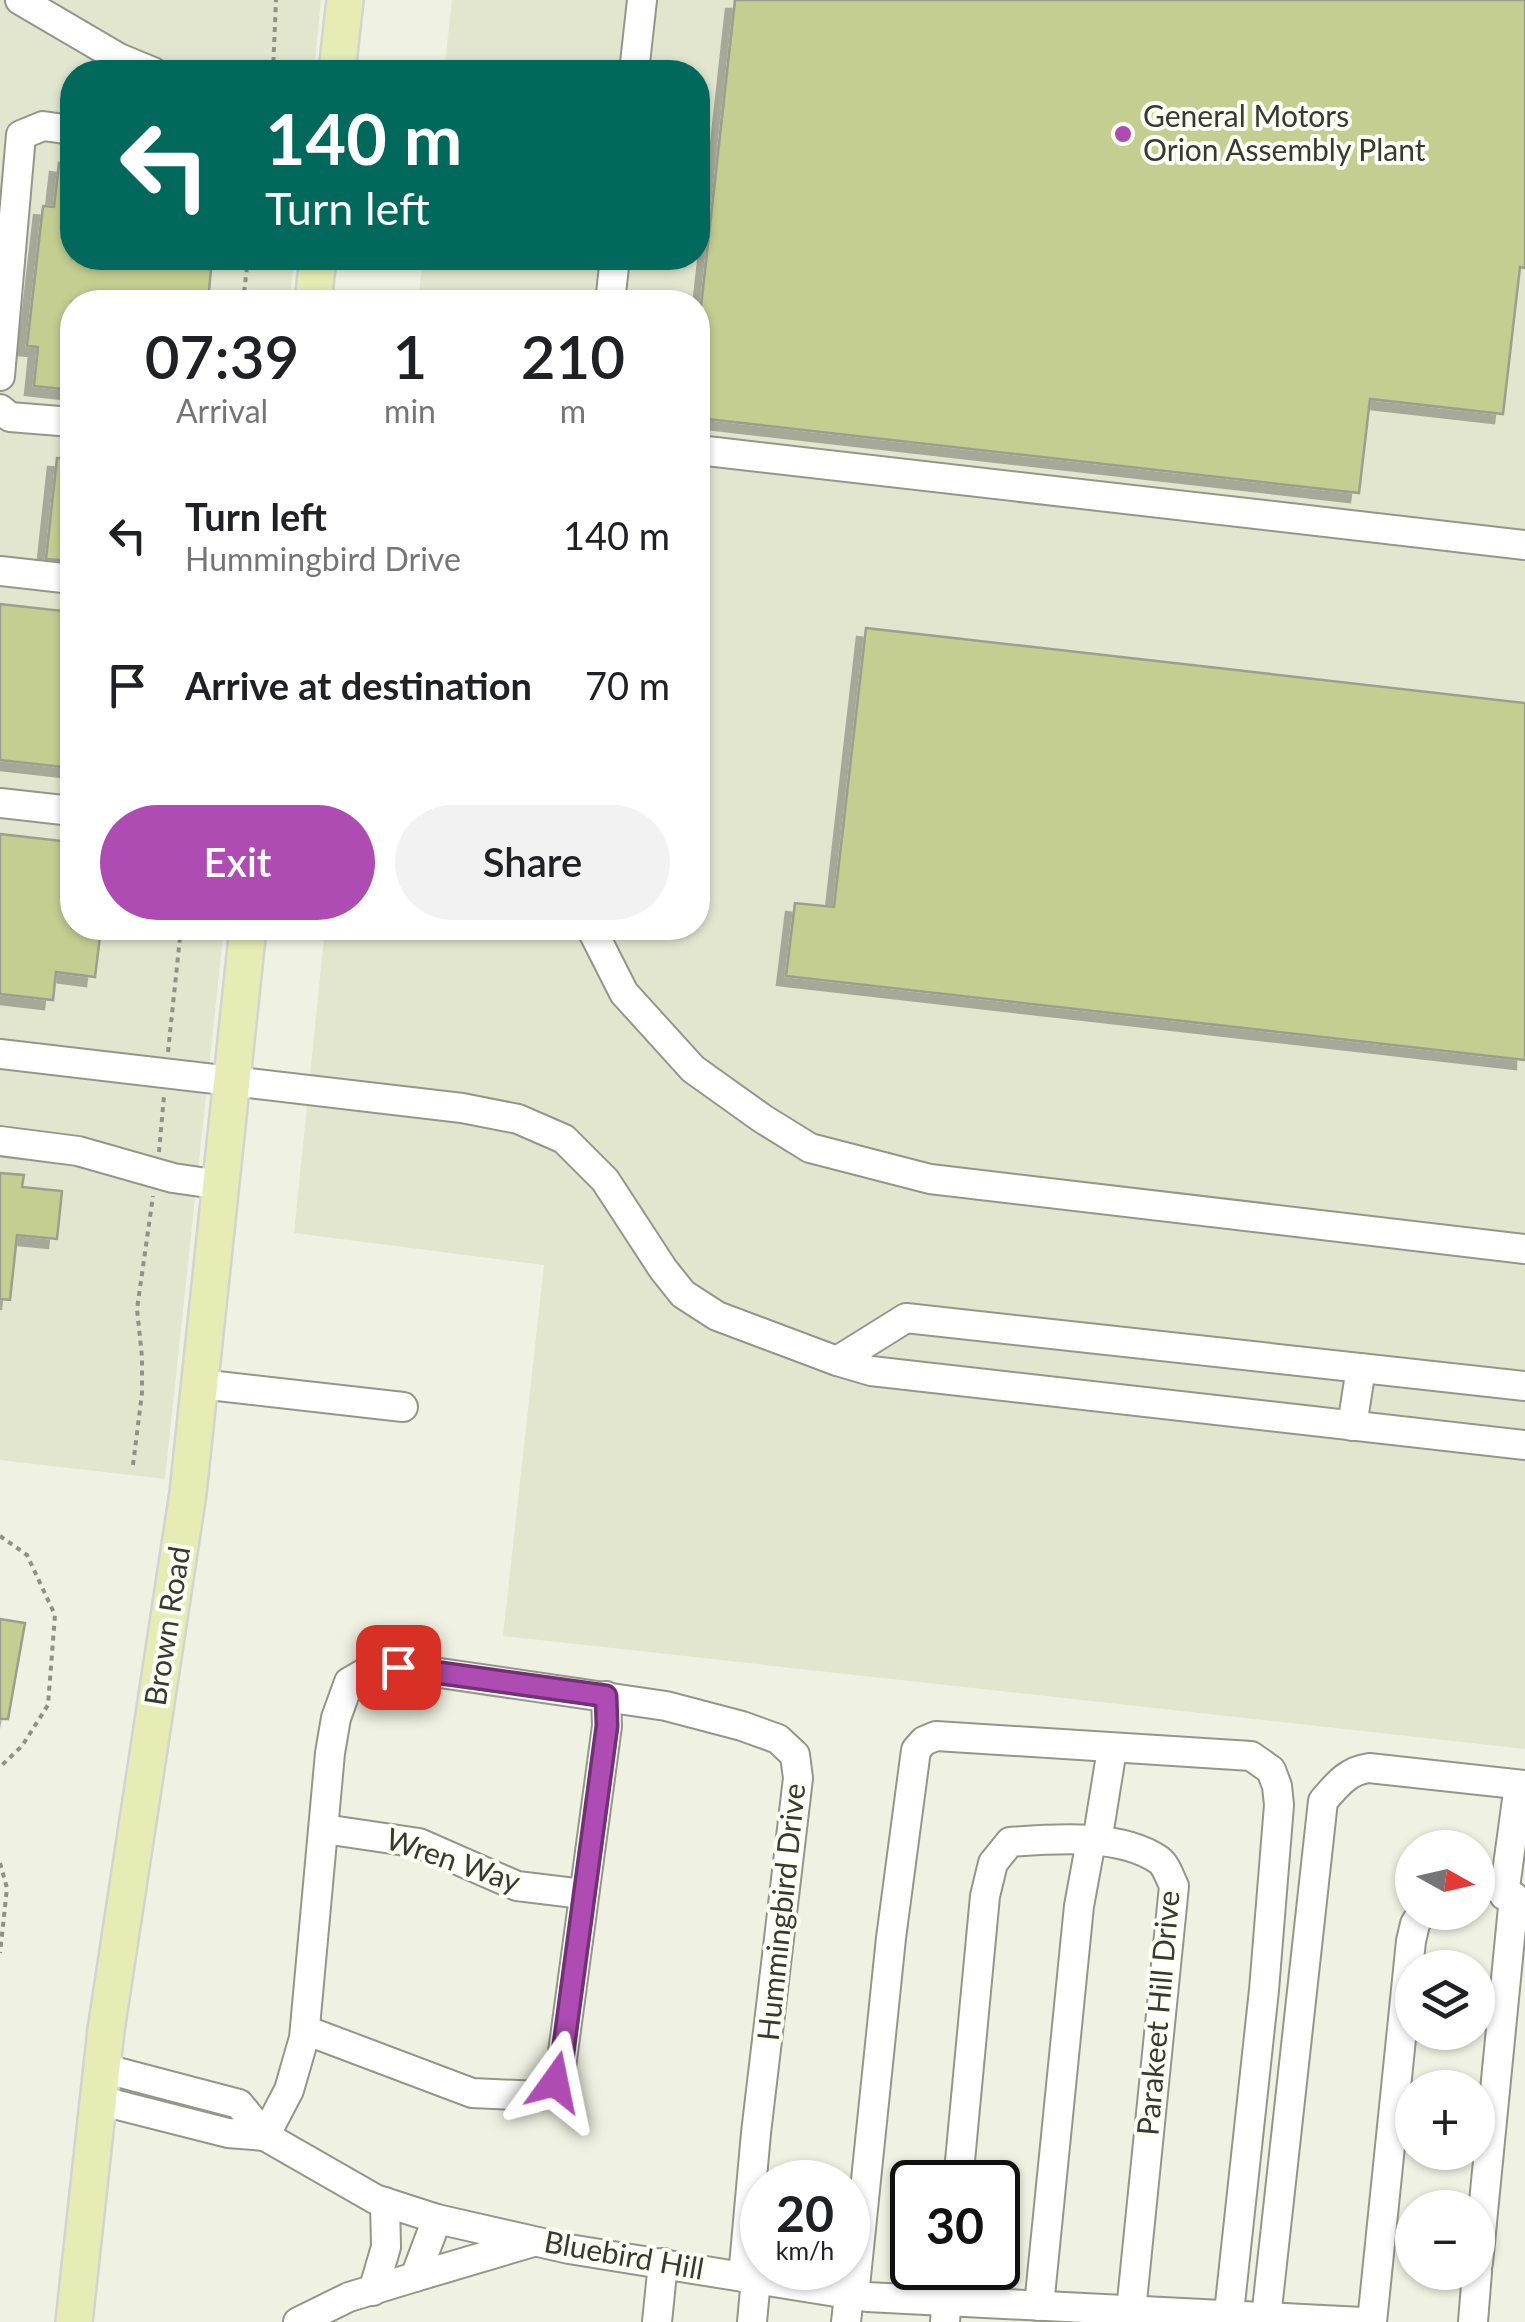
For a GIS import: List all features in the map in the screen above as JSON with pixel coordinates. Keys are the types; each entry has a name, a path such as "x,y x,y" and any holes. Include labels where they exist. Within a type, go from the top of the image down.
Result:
{"main road":[{"path":"338,60 345,0"},
{"name":"Brown Road","path":"74,2322 100,2084 130,1865 173,1604 247,940"}],"street":[{"path":"20,0 125,60"},
{"path":"635,60 642,0"},
{"path":"0,376 22,135 43,126 60,128"},
{"path":"0,410 10,417 60,421"},
{"path":"710,451 1525,545"},
{"path":"0,571 60,578"},
{"path":"0,803 60,810"},
{"path":"597,940 624,993 693,1069 810,1148 930,1178 1525,1249"},
{"path":"0,1054 462,1108 518,1119 564,1139 605,1180 683,1294 717,1316 871,1371 1525,1445"},
{"path":"0,1141 78,1151 174,1178 221,1185"},
{"path":"837,1360 906,1318 1525,1386"},
{"path":"1352,1426 1360,1368"},
{"path":"200,1384 403,1408"},
{"name":"Hummingbird Drive","path":"265,2136 288,2090 305,2030 336,1718 349,1682 368,1671 398,1667 666,1706 778,1739 795,1756 798,1778 755,2160"},
{"path":"305,2030 472,2093 540,2096 555,2082 561,2067 607,1726 606,1696"},
{"path":"850,2304 916,1750 936,1736 1251,1756 1271,1770 1277,1786 1279,1822 1228,2319"},
{"path":"1045,2312 1079,1906 1112,1748"},
{"path":"1270,2319 1324,1801 1340,1780 1358,1770 1370,1768 1522,1785 1505,1896 1483,2190"},
{"name":"Wren Way","path":"324,1829 418,1844 517,1886 583,1894"},
{"name":"Parakeet Hill Drive","path":"960,2160 985,1896 993,1863 1010,1842 1070,1838 1134,1848 1162,1861 1174,1886 1131,2311"},
{"path":"1372,2322 1414,1930"},
{"name":"Bluebird Hill","path":"100,2084 238,2104 265,2136 338,2180 385,2202 437,2219 535,2242 740,2276"},
{"path":"373,2291 386,2247 385,2202"},
{"path":"415,2277 437,2219"},
{"path":"298,2322 350,2298 535,2242"},
{"path":"657,2322 663,2263"},
{"path":"751,2290 752,2322"},
{"name":"Bluebird Hill","path":"796,2290 850,2304 946,2312 1131,2311 1228,2319 1362,2322"},
{"path":"1473,2322 1476,2290"}],"path":[{"path":"274,60 276,0"},
{"path":"0,1536 27,1555 56,1616 48,1705 22,1746 0,1768"},
{"path":"0,1863 7,1888 0,1953"}],"shaded area":[{"path":"0,0 321,0 315,60 60,60 60,270 293,270 291,290 60,290 60,940 223,940 165,1479 0,1460"},
{"path":"452,0 1525,0 1525,1749 503,1636 544,1265 294,1233 324,940 710,940 710,290 419,290 422,270 710,270 710,60 445,60"}],"building":[{"name":"General Motors Orion Assembly Plant","path":"735,0 1525,0 1525,268 1520,267 1503,414 1370,399 1359,493 710,419 710,290 703,290 705,270 710,270 710,226"},
{"path":"59,163 60,270 211,270 209,290 60,290 60,389 34,386 38,347 27,346 43,206 54,207"},
{"path":"57,458 60,458 60,560 46,559"},
{"path":"0,604 60,611 60,767 0,760"},
{"path":"866,628 1525,703 1525,1060 786,976 795,903 834,907"},
{"path":"0,834 60,841 60,940 100,940 95,977 56,972 53,1000 0,994"},
{"path":"0,1173 24,1175 22,1187 62,1191 57,1239 17,1235 10,1300 0,1299"},
{"path":"0,1619 25,1623 8,1719 0,1719"}],"place":[{"name":"General Motors Orion Assembly Plant","path":"1123,134"}],"route":[{"path":"398,1667 606,1696 607,1726 561,2067 555,2082"}]}
